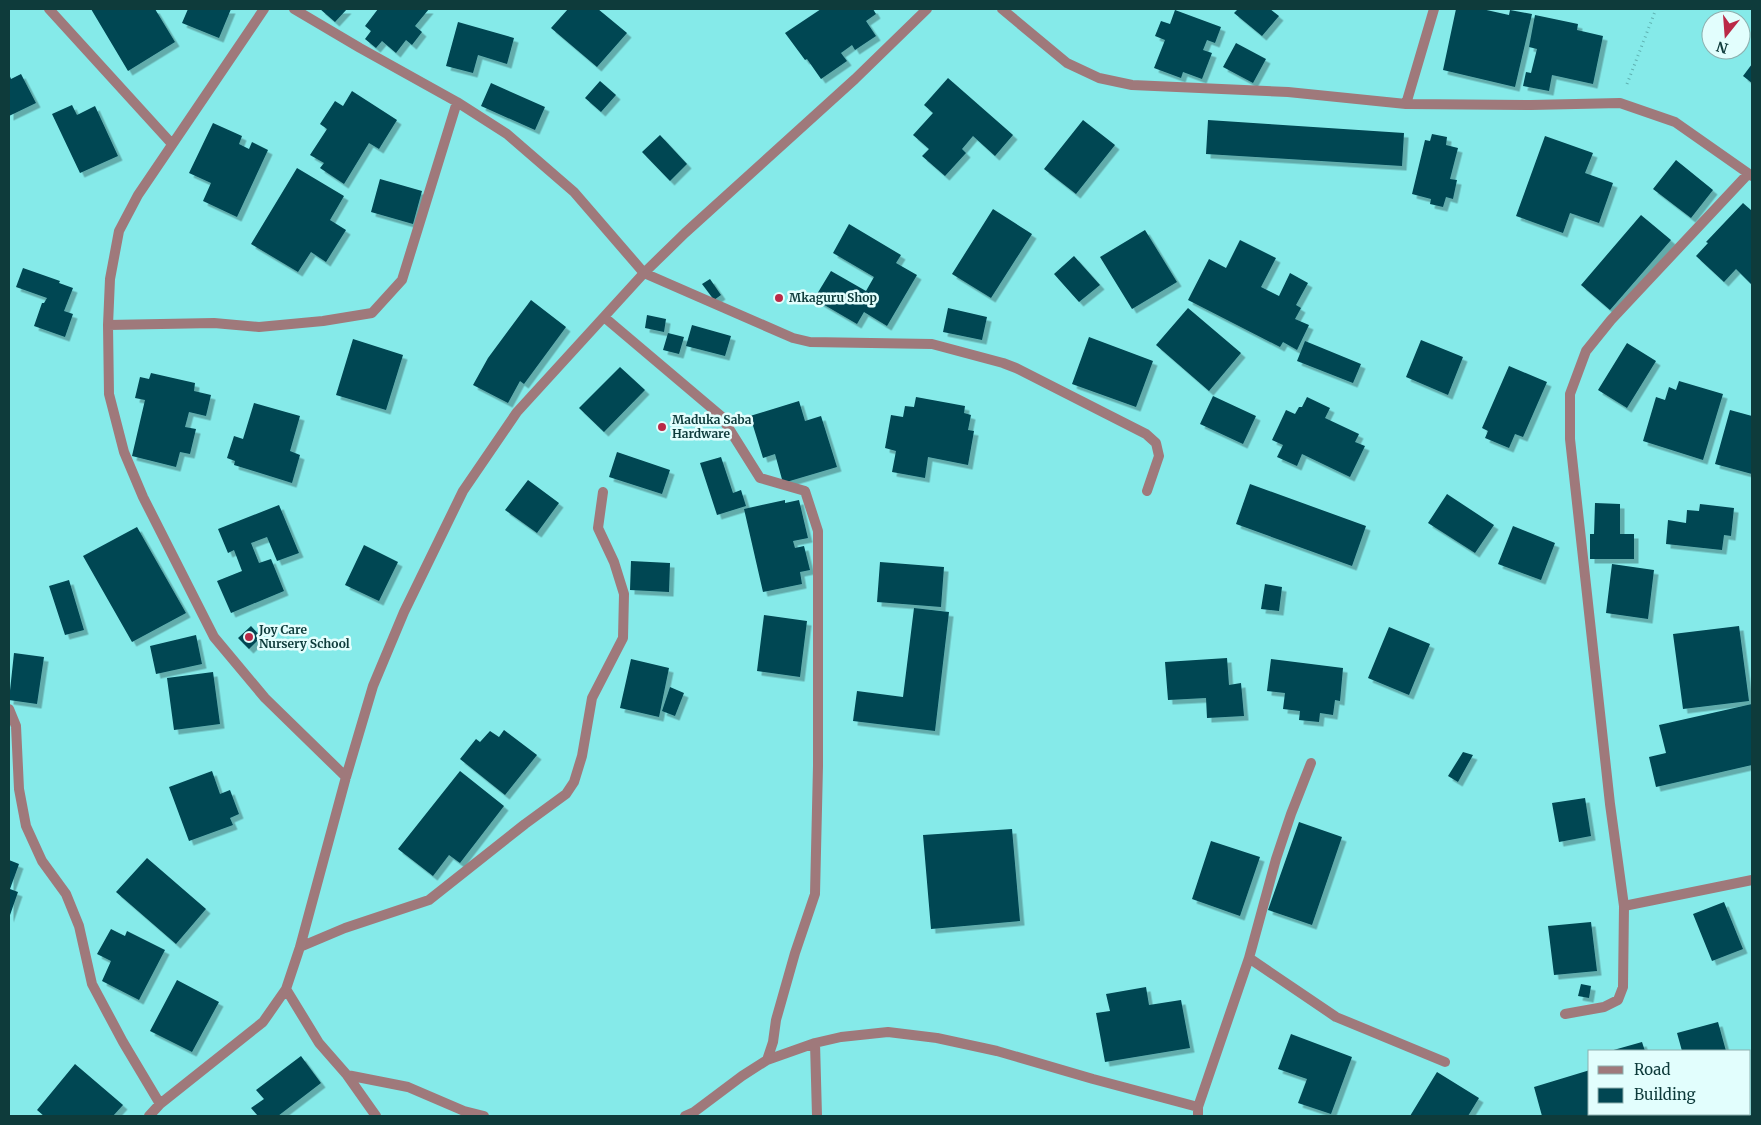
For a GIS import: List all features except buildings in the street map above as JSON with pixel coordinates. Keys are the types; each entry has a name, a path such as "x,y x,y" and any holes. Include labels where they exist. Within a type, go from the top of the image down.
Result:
{"street":[{"path":"49,9 172,144"},
{"path":"264,9 138,195 119,231 110,279 108,325 109,394 124,452 143,497 214,637 265,698 346,777"},
{"path":"294,9 457,102 508,134 574,192 644,274 793,338 810,342 932,344 1016,368 1146,434 1156,443 1159,456 1147,491"},
{"path":"149,1116 160,1104 263,1022 286,989 300,947 373,686 404,612 463,491 517,412 644,274 693,226 855,79 927,9"},
{"path":"1002,9 1067,63 1099,78 1132,85 1288,92 1406,104 1530,105 1620,103 1675,122 1750,175 1611,320 1586,351 1570,394 1570,439 1610,804 1624,906 1623,987 1618,1000 1604,1007 1565,1014"},
{"path":"1406,104 1434,9"},
{"path":"108,325 214,323 259,327 323,321 372,313 402,280 457,102"},
{"path":"604,317 721,416 760,478 804,491 818,531 818,766 815,894 792,963 767,1060"},
{"path":"300,947 345,928 429,900 566,794 574,782 582,756 592,698 623,638 624,594 614,562 598,528 603,492"},
{"path":"9,709 16,726 20,789 26,826 42,861 66,894 79,926 92,984 122,1042 160,1104"},
{"path":"685,1116 694,1112 767,1060 841,1037 888,1032 937,1038 997,1051 1198,1111 1249,958 1276,859 1311,763"},
{"path":"1624,906 1752,880"},
{"path":"1249,958 1336,1017 1445,1062"},
{"path":"286,989 319,1043 347,1075 376,1116"},
{"path":"815,1044 817,1116"},
{"path":"347,1075 408,1087 464,1111 484,1116"}],"path":[{"path":"1620,103 1656,9"}],"place":[{"name":"Mkaguru Shop","path":"779,298"},
{"name":"Maduka Saba Hardware","path":"662,427"},
{"name":"Joy Care Nursery School","path":"249,637"}]}
